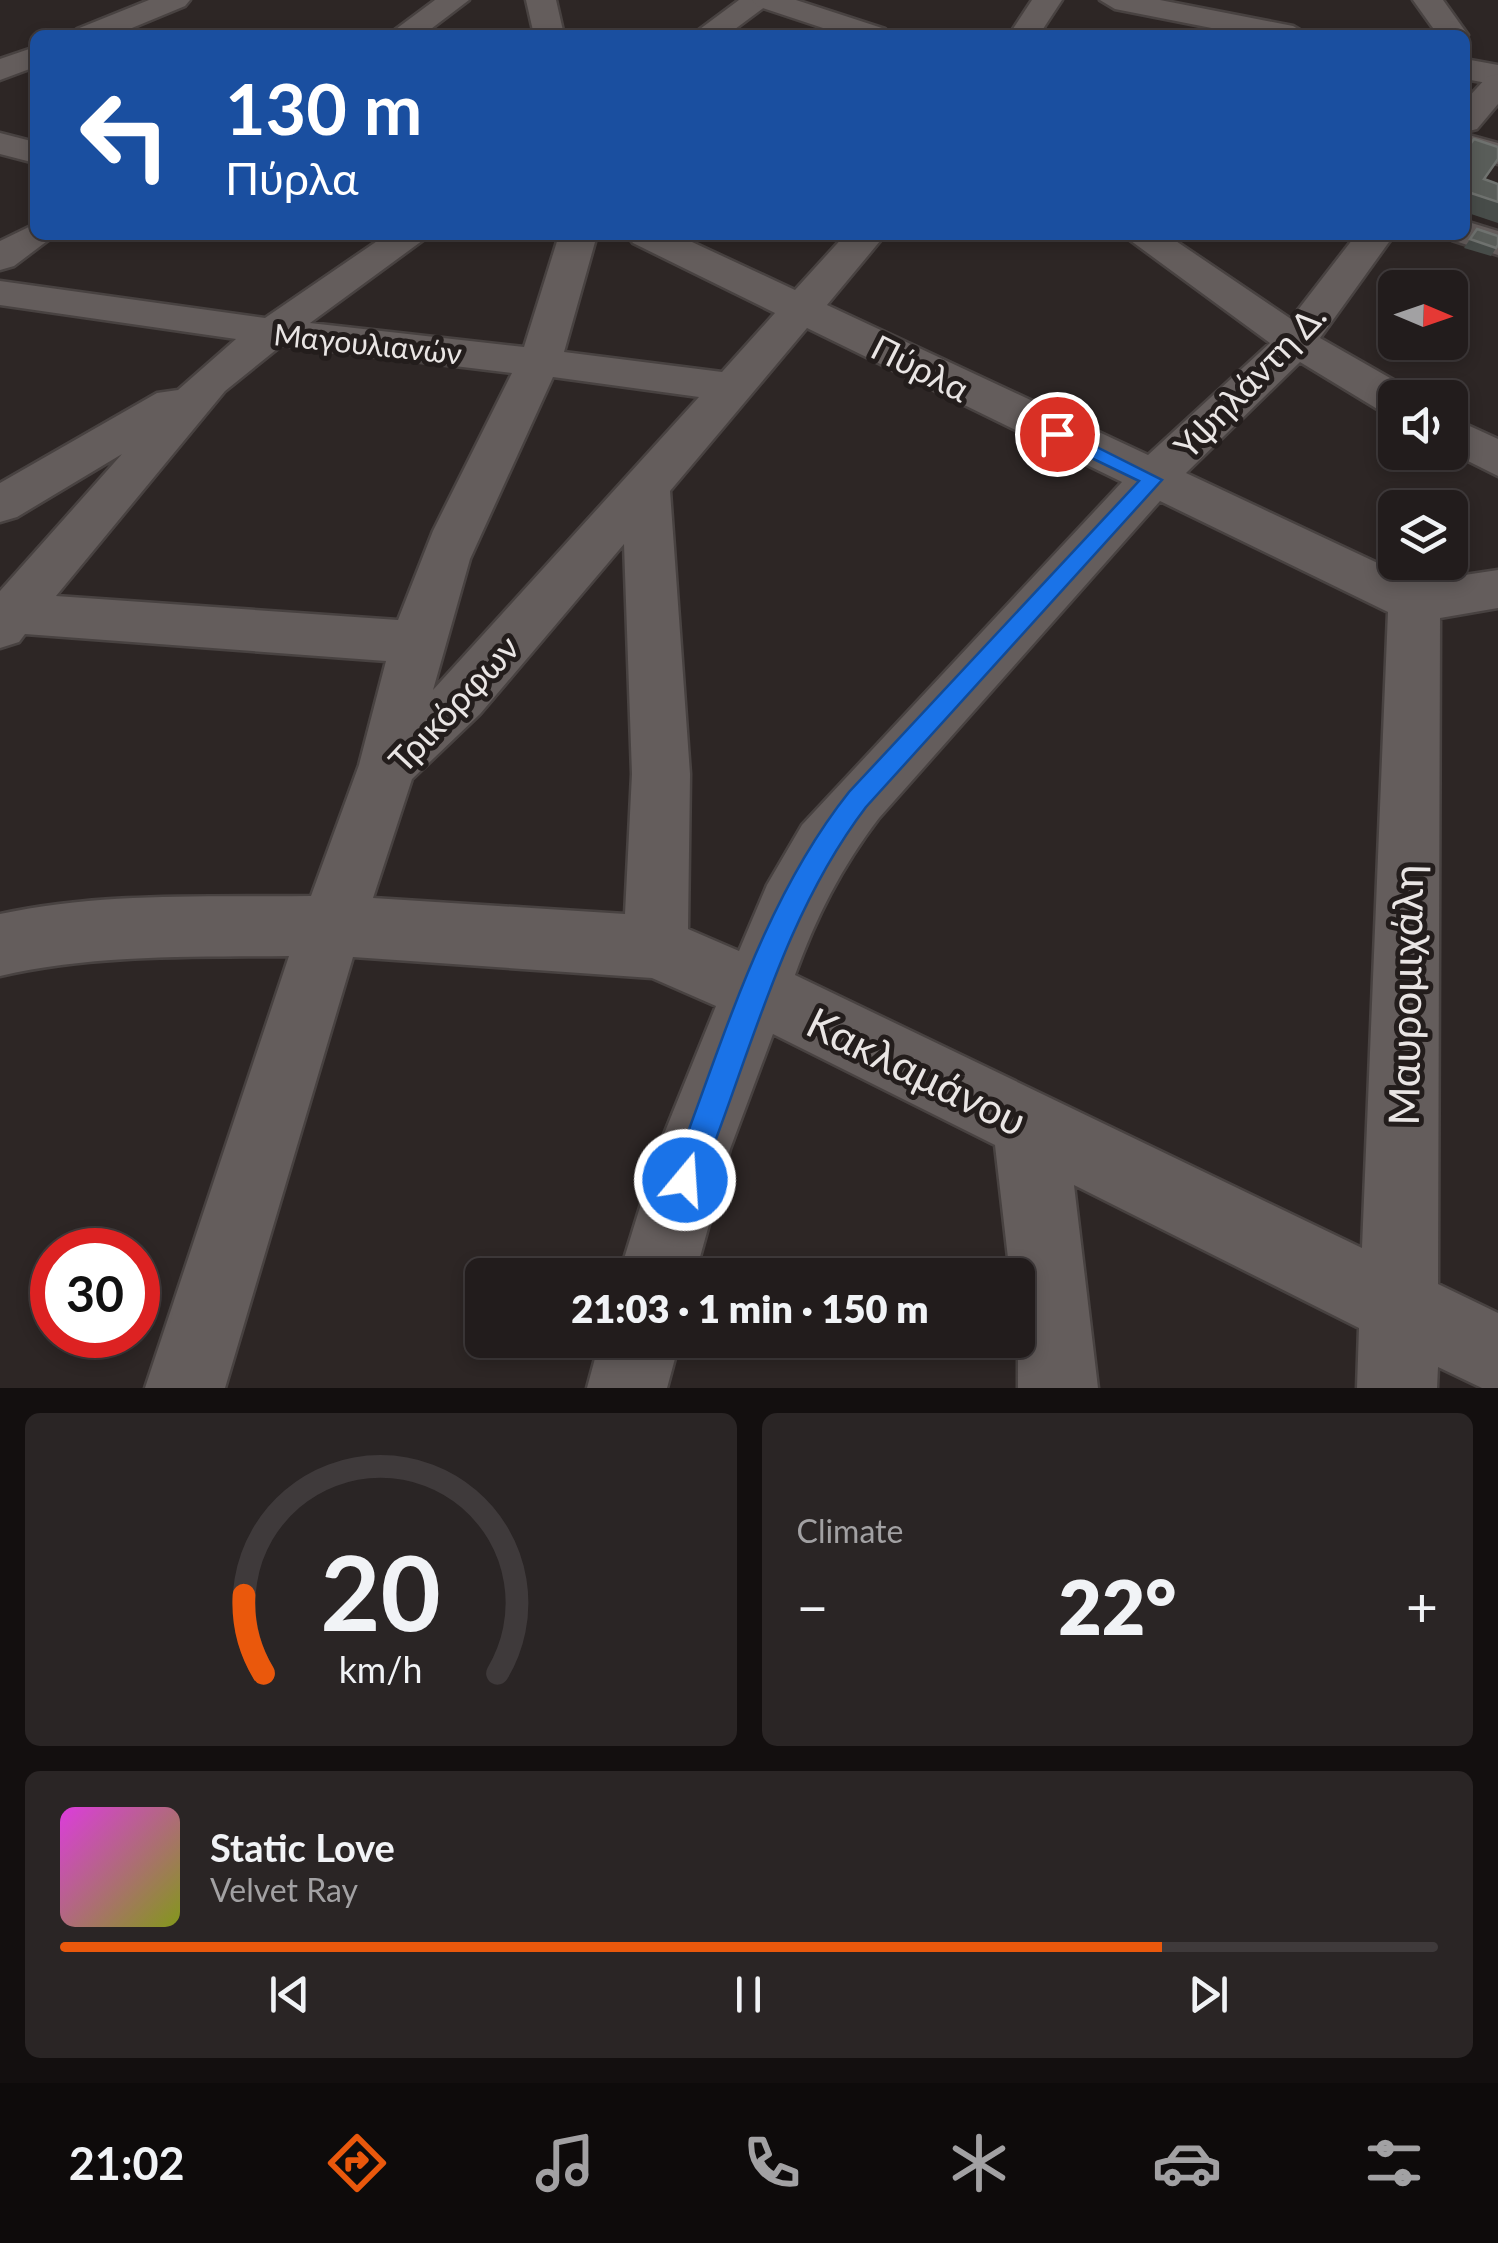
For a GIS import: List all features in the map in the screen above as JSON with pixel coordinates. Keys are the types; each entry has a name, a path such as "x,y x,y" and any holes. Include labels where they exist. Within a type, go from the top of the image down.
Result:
{"street":[{"path":"100,30 175,0"},
{"path":"410,30 454,0"},
{"path":"541,0 549,30"},
{"path":"715,30 763,0 858,30"},
{"path":"1027,30 1048,0"},
{"path":"1115,0 1268,30"},
{"path":"1428,0 1449,30"},
{"path":"0,70 30,58"},
{"path":"1470,106 1481,70"},
{"path":"1470,146 1498,154"},
{"path":"1470,234 1498,244"},
{"path":"0,258 30,239"},
{"path":"0,505 210,381 269,334 404,240"},
{"path":"388,765 416,642 456,533 541,361 571,278 577,240"},
{"name":"Πύρλα","path":"657,240 1414,602"},
{"name":"Τρικόρφων","path":"185,1388 288,1054 388,765 460,698 736,388 862,240"},
{"path":"1149,240 1296,342 1378,390"},
{"name":"Υψηλάντη Δ.","path":"663,1258 694,1149 789,906 839,821 1152,480 1296,342 1371,240"},
{"name":"Μαγουλιανών","path":"0,292 269,334 541,361 736,388"},
{"path":"4,617 210,381"},
{"path":"1468,442 1498,460"},
{"path":"646,490 662,774 655,948"},
{"path":"1414,602 1498,589"},
{"name":"Μαυρομιχάλη","path":"1397,1388 1414,602"},
{"path":"4,617 416,642"},
{"name":"Κακλαμάνου","path":"0,945 36,938 162,928 333,926 655,948 758,992 1498,1356"},
{"path":"1028,1125 1045,1229 1058,1388"},
{"path":"627,1388 635,1358"}],"building":[{"path":"1474,139 1498,147 1498,159 1484,179 1498,184 1498,202 1470,193 1470,144"},
{"path":"1477,229 1498,236 1496,248 1470,239"}],"route":[{"path":"685,1180 789,906 823,844 839,821 1152,480 1057,434"}]}
